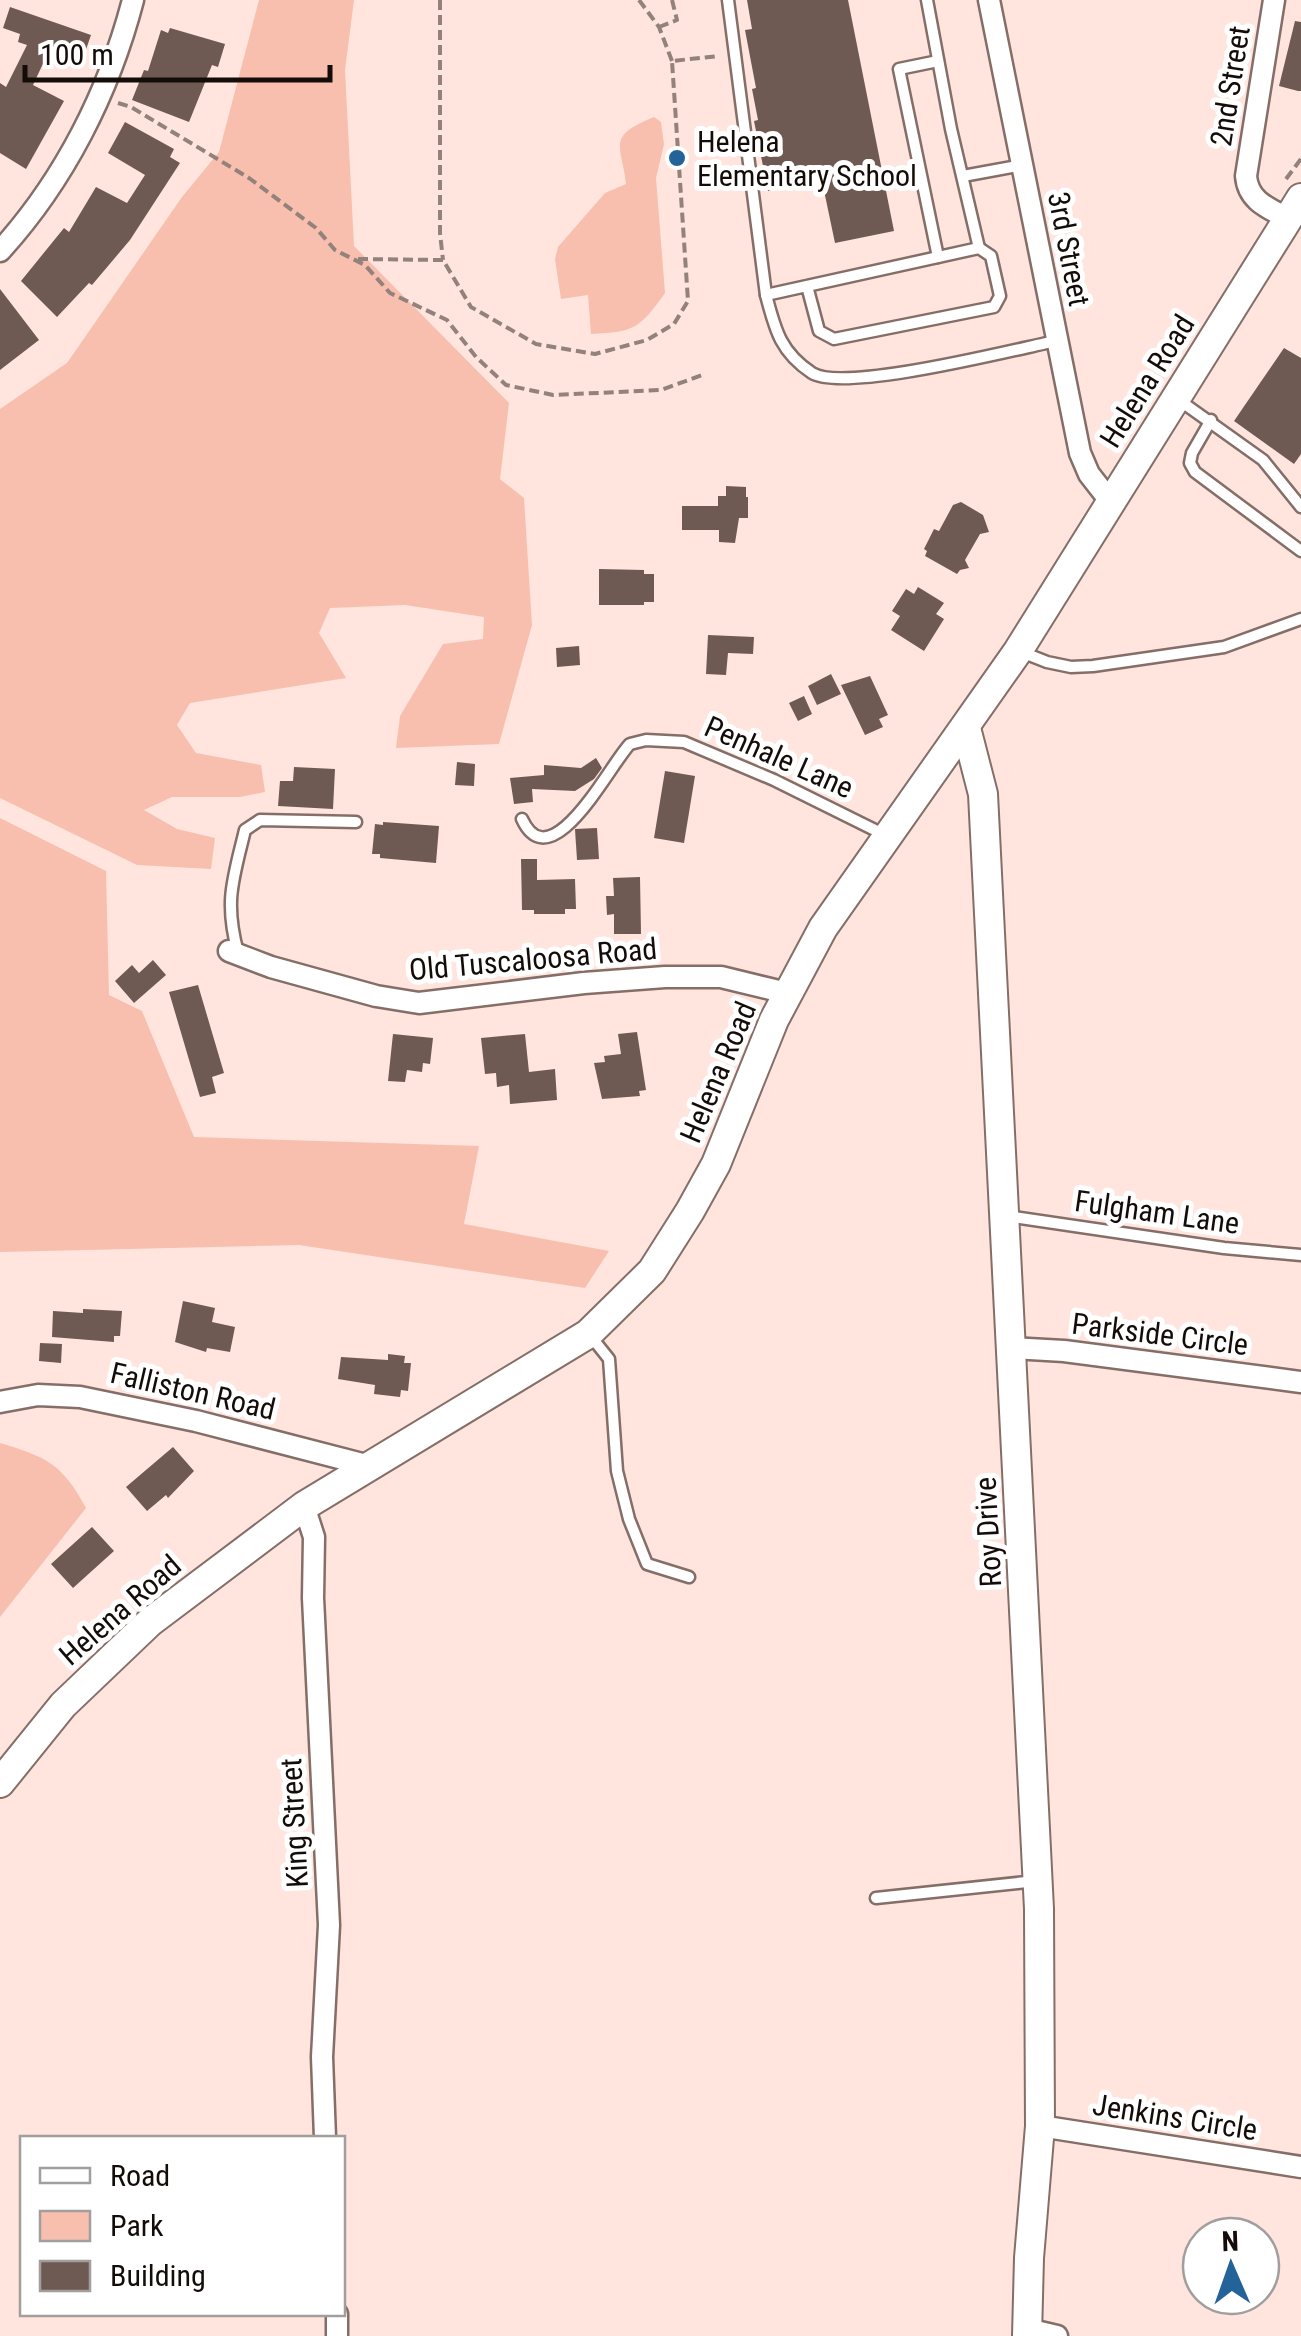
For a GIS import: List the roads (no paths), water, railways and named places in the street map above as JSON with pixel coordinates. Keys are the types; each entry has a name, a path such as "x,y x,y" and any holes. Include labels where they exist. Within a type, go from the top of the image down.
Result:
{"main road":[{"name":"Helena Road","path":"0,1783 62,1705 150,1622 304,1506 588,1334 652,1271 716,1164 788,992 823,928 1018,650 1295,208"},
{"name":"Roy Drive","path":"966,728 983,794 1037,1881 1040,2126 1027,2332"}],"street":[{"path":"0,251 41,201 76,144 98,98 133,0"},
{"name":"3rd Street","path":"989,0 1080,453 1089,474 1110,501"},
{"name":"2nd Street","path":"1274,0 1247,188 1256,200 1295,208"},
{"name":"Old Tuscaloosa Road","path":"234,952 271,967 376,996 419,1003 666,977 721,977 788,992"},
{"name":"Parkside Circle","path":"1012,1348 1064,1351 1301,1382"},
{"name":"Falliston Road","path":"0,1402 38,1395 80,1397 196,1421 370,1466"},
{"name":"King Street","path":"304,1506 314,1537 313,1598 329,1925 322,2057 325,2136"},
{"name":"Jenkins Circle","path":"1040,2126 1301,2167"},
{"path":"1027,2332 1056,2336"}],"lane":[{"path":"728,0 766,295 778,340 814,375 861,379 1056,341"},
{"path":"806,286 819,331 834,339 994,307 1000,296 990,256 979,248 926,0"},
{"path":"938,61 900,68 938,257"},
{"path":"962,176 1023,165"},
{"path":"766,295 979,248"},
{"path":"1175,397 1274,470 1301,507"},
{"path":"1211,420 1192,453 1190,463 1196,472 1301,551"},
{"path":"1018,650 1047,662 1094,666 1224,647 1301,619"},
{"name":"Penhale Lane","path":"522,819 534,835 554,835 590,800 622,752 630,744 646,740 684,742 703,749 888,836"},
{"path":"234,952 230,893 245,830 260,820 356,822"},
{"name":"Fulgham Lane","path":"1006,1216 1301,1256"},
{"path":"588,1334 609,1360 618,1471 629,1519 647,1564 689,1578"},
{"path":"876,1898 1037,1881"}],"place":[{"name":"Helena Elementary School","path":"677,158"}]}
